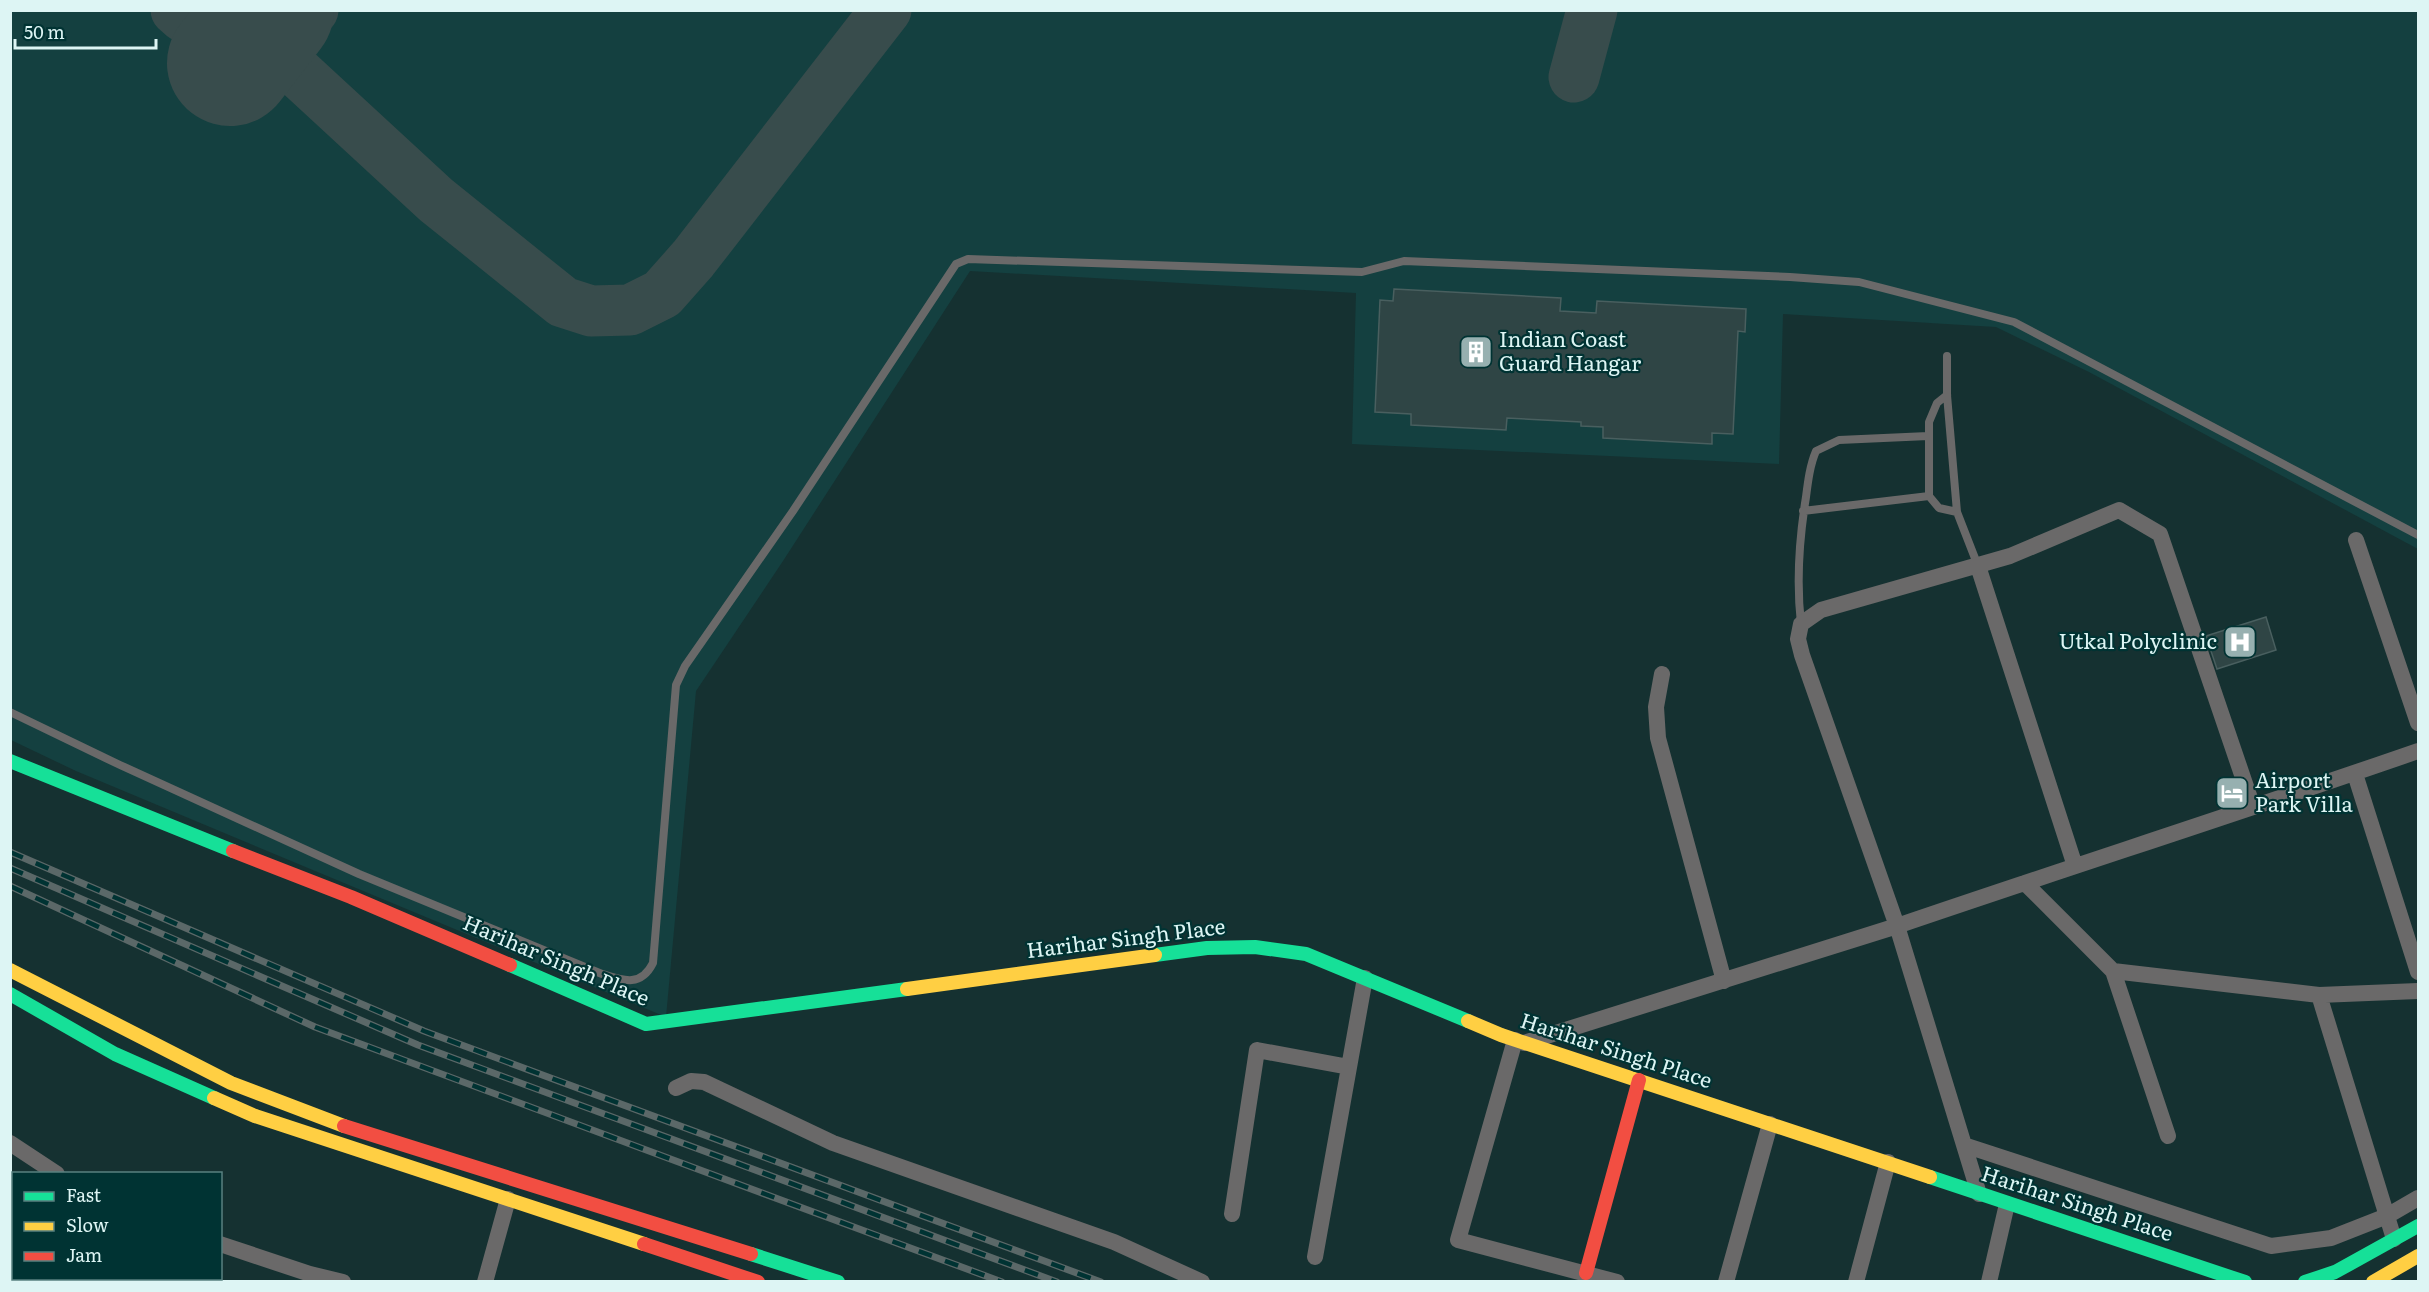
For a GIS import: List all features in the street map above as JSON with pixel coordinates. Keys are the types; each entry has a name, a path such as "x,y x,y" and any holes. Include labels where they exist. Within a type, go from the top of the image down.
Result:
{"street":[{"path":"1979,1194 1897,926 1802,655 1798,639 1801,624 1821,610 2010,556 2119,510 2160,534 2253,807"},
{"path":"2356,540 2418,723"},
{"path":"1978,566 2075,866"},
{"path":"1662,674 1656,707 1658,738 1724,981"},
{"path":"1617,1281 1458,1240 1520,1041 1724,981 1897,926 2418,751"},
{"name":"Harihar Singh Place","path":"10,761 147,818 351,897 646,1024 1207,948 1255,947 1306,954 1520,1041 1888,1162 2201,1274 2245,1281"},
{"path":"2355,774 2418,972"},
{"path":"2025,883 2113,971 2168,1136"},
{"path":"10,970 231,1083 338,1124 838,1281"},
{"path":"2113,971 2319,995 2418,991"},
{"path":"1315,1257 1365,978"},
{"path":"10,994 116,1054 255,1116 758,1281"},
{"path":"2319,995 2394,1239"},
{"path":"1232,1214 1257,1050 1349,1067"},
{"path":"1586,1273 1639,1080"},
{"path":"676,1088 691,1081 704,1082 833,1143 1114,1242 1202,1281"},
{"path":"1726,1281 1770,1124"},
{"path":"10,1143 33,1166 54,1172"},
{"path":"1964,1145 2271,1246 2331,1238 2387,1216 2418,1198"},
{"path":"1856,1281 1888,1162"},
{"path":"485,1281 508,1199"},
{"path":"1989,1281 2007,1204"},
{"path":"2305,1281 2335,1272 2418,1226"},
{"path":"222,1245 310,1274 343,1281"},
{"path":"2373,1281 2418,1256"}],"lane":[{"path":"10,712 359,874 602,974 624,981 638,979 648,974 653,963 676,686 685,666 812,482 956,264 968,259 1347,272 1362,272 1404,261 1859,282 2014,322 2418,535"},
{"path":"1947,356 1947,395 1957,512 1978,566"},
{"path":"1947,395 1933,410 1929,422 1929,496 1939,508 1957,512"},
{"path":"1801,624 1797,588 1803,511 1811,462 1816,451 1839,440 1928,436"},
{"path":"1803,511 1929,496"}],"shaded area":[{"path":"11,11 2418,11 2418,549 2089,372 1996,327 1783,314 1779,464 1352,444 1356,293 970,271 783,561 696,691 666,1017 76,771 11,740"}],"building":[{"name":"Indian Coast Guard Hangar","path":"1394,289 1561,298 1560,311 1596,313 1597,301 1746,309 1745,332 1738,331 1733,434 1712,433 1712,444 1603,438 1603,427 1581,426 1581,422 1507,418 1506,430 1411,425 1411,414 1375,412 1380,300 1393,301"},
{"path":"2266,617 2276,650 2217,669 2206,636"}],"taxiway":[{"path":"176,10 190,21 207,29 245,34 282,27 313,10"},
{"path":"255,33 436,200 563,302 591,311 630,310 662,294 693,259 886,10"},
{"path":"1574,77 1592,10"}],"runway":[{"path":"230,63 271,10"}],"railway":[{"path":"10,852 424,1031 1101,1282"},
{"path":"10,868 418,1045 1057,1282"},
{"path":"10,886 315,1027 1002,1282"}],"traffic: fast":[{"path":"10,761 233,851"},
{"path":"1155,955 1207,948 1255,947 1306,954 1468,1021"},
{"path":"510,965 646,1024 907,989"},
{"path":"10,994 115,1054 214,1098"},
{"path":"1930,1177 2245,1282"},
{"path":"2305,1282 2335,1272 2418,1226"},
{"path":"751,1254 838,1282"}],"traffic: slow":[{"path":"907,989 1155,955"},
{"path":"10,970 231,1083 344,1126"},
{"path":"1468,1021 1501,1035 1930,1177"},
{"path":"214,1098 255,1116 644,1244"},
{"path":"2373,1282 2418,1256"}],"traffic: jam":[{"path":"233,851 351,897 510,965"},
{"path":"1586,1273 1639,1080"},
{"path":"344,1126 751,1254"},
{"path":"644,1244 758,1282"}],"place":[{"name":"Indian Coast Guard Hangar","path":"1476,352"},
{"name":"Utkal Polyclinic","path":"2240,642"},
{"name":"Airport Park Villa","path":"2232,793"}]}
